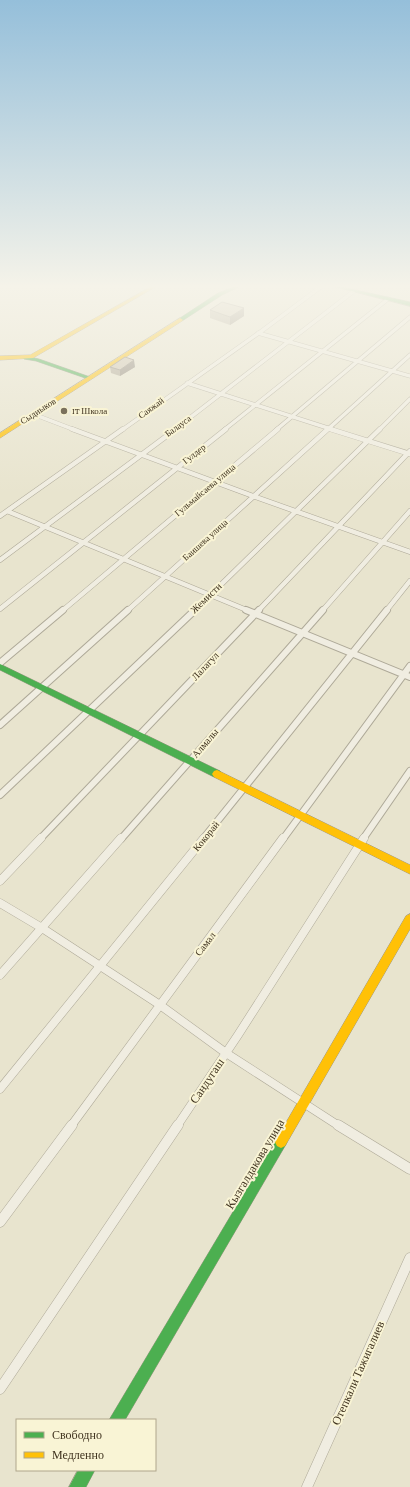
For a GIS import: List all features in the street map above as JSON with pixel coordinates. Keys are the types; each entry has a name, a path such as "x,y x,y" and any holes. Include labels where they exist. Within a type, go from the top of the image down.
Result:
{"street":[{"path":"28,355 90,378"},
{"name":"Сыдиыков","path":"0,436 125,355"},
{"name":"Саяжай","path":"0,516 226,355"},
{"name":"Балауса","path":"0,560 272,355"},
{"name":"Гулдер","path":"0,609 318,355"},
{"path":"334,355 410,376"},
{"name":"Гульмайсаева улица","path":"0,663 364,355"},
{"name":"Баишева улица","path":"0,725 410,355"},
{"path":"0,358 33,356"},
{"path":"187,383 409,453"},
{"name":"Жемисти","path":"0,796 87,711 210,595 410,399"},
{"path":"33,414 253,496 383,541 410,552"},
{"name":"Лалагул","path":"0,881 338,525 409,453"},
{"path":"6,511 410,677"},
{"name":"Алмалы","path":"0,975 410,511"},
{"name":"Кокорай","path":"0,1089 410,581"},
{"name":"Самал","path":"0,1222 301,816 410,666"},
{"path":"0,667 410,870"},
{"name":"Сандугаш","path":"0,1389 226,1052 359,845 410,771"},
{"path":"0,903 42,928 160,1005 226,1052 304,1104 410,1169"},
{"name":"Кызгалдакова улица","path":"118,1419 304,1104 410,918"},
{"name":"Отепкали Тажигалиев","path":"307,1487 410,1258"},
{"path":"77,1487 86,1471"}],"building":[{"path":"125,357 134,360 120,370 110,367"}],"traffic: fast":[{"path":"26,358 37,360 90,378"},
{"path":"0,667 217,774"},
{"path":"118,1419 281,1142"},
{"path":"77,1487 86,1471"}],"traffic: slow":[{"path":"0,358 31,357 34,355"},
{"path":"0,436 125,355"},
{"path":"217,774 410,870"},
{"path":"281,1142 410,919"}],"place":[{"name":"IT Школа","path":"64,411"}]}
